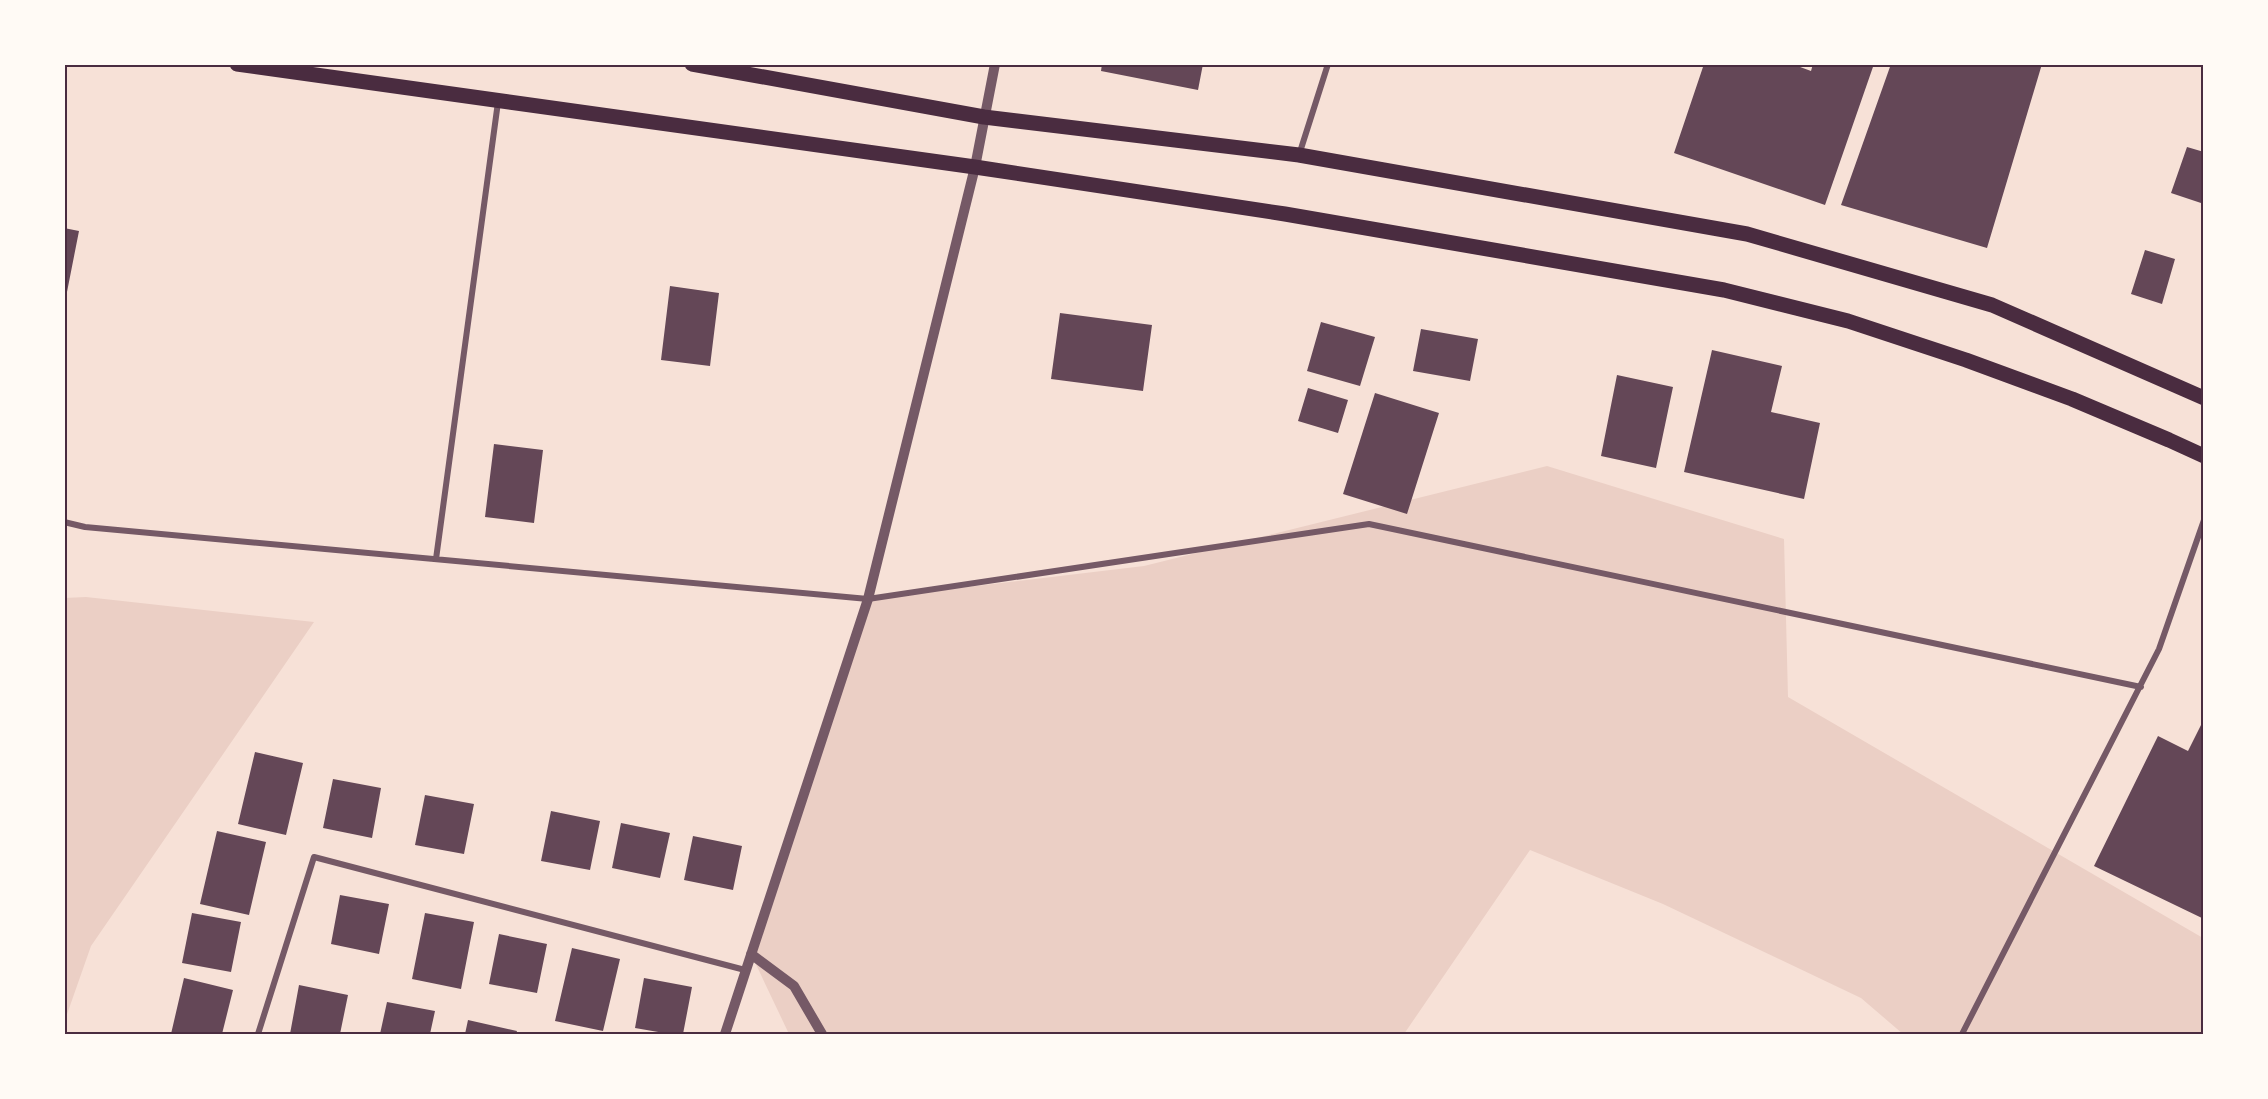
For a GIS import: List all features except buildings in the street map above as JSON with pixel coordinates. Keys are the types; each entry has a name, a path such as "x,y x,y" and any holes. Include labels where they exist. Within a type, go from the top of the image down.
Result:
{"main road":[{"path":"237,64 975,167 1285,214 1724,290 1848,321 1966,360 2072,399 2204,456"},
{"path":"692,64 984,117 1299,155 1747,234 1992,305 2204,398"}],"street":[{"path":"725,1035 868,600 975,167 995,64"},
{"path":"1299,155 1328,64"},
{"path":"436,560 498,101"},
{"path":"1962,1035 2160,649 2204,520"},
{"path":"64,522 85,527 868,600 1369,524 2141,687"},
{"path":"258,1035 314,857 745,970"},
{"path":"750,954 794,986 822,1035"}],"shaded area":[{"path":"1547,466 1784,539 1788,697 2203,938 2203,1034 1903,1034 1861,998 1663,904 1530,850 1404,1034 789,1034 751,954 868,599 1144,566"},
{"path":"86,597 314,622 91,946 65,1020 64,598"}]}
